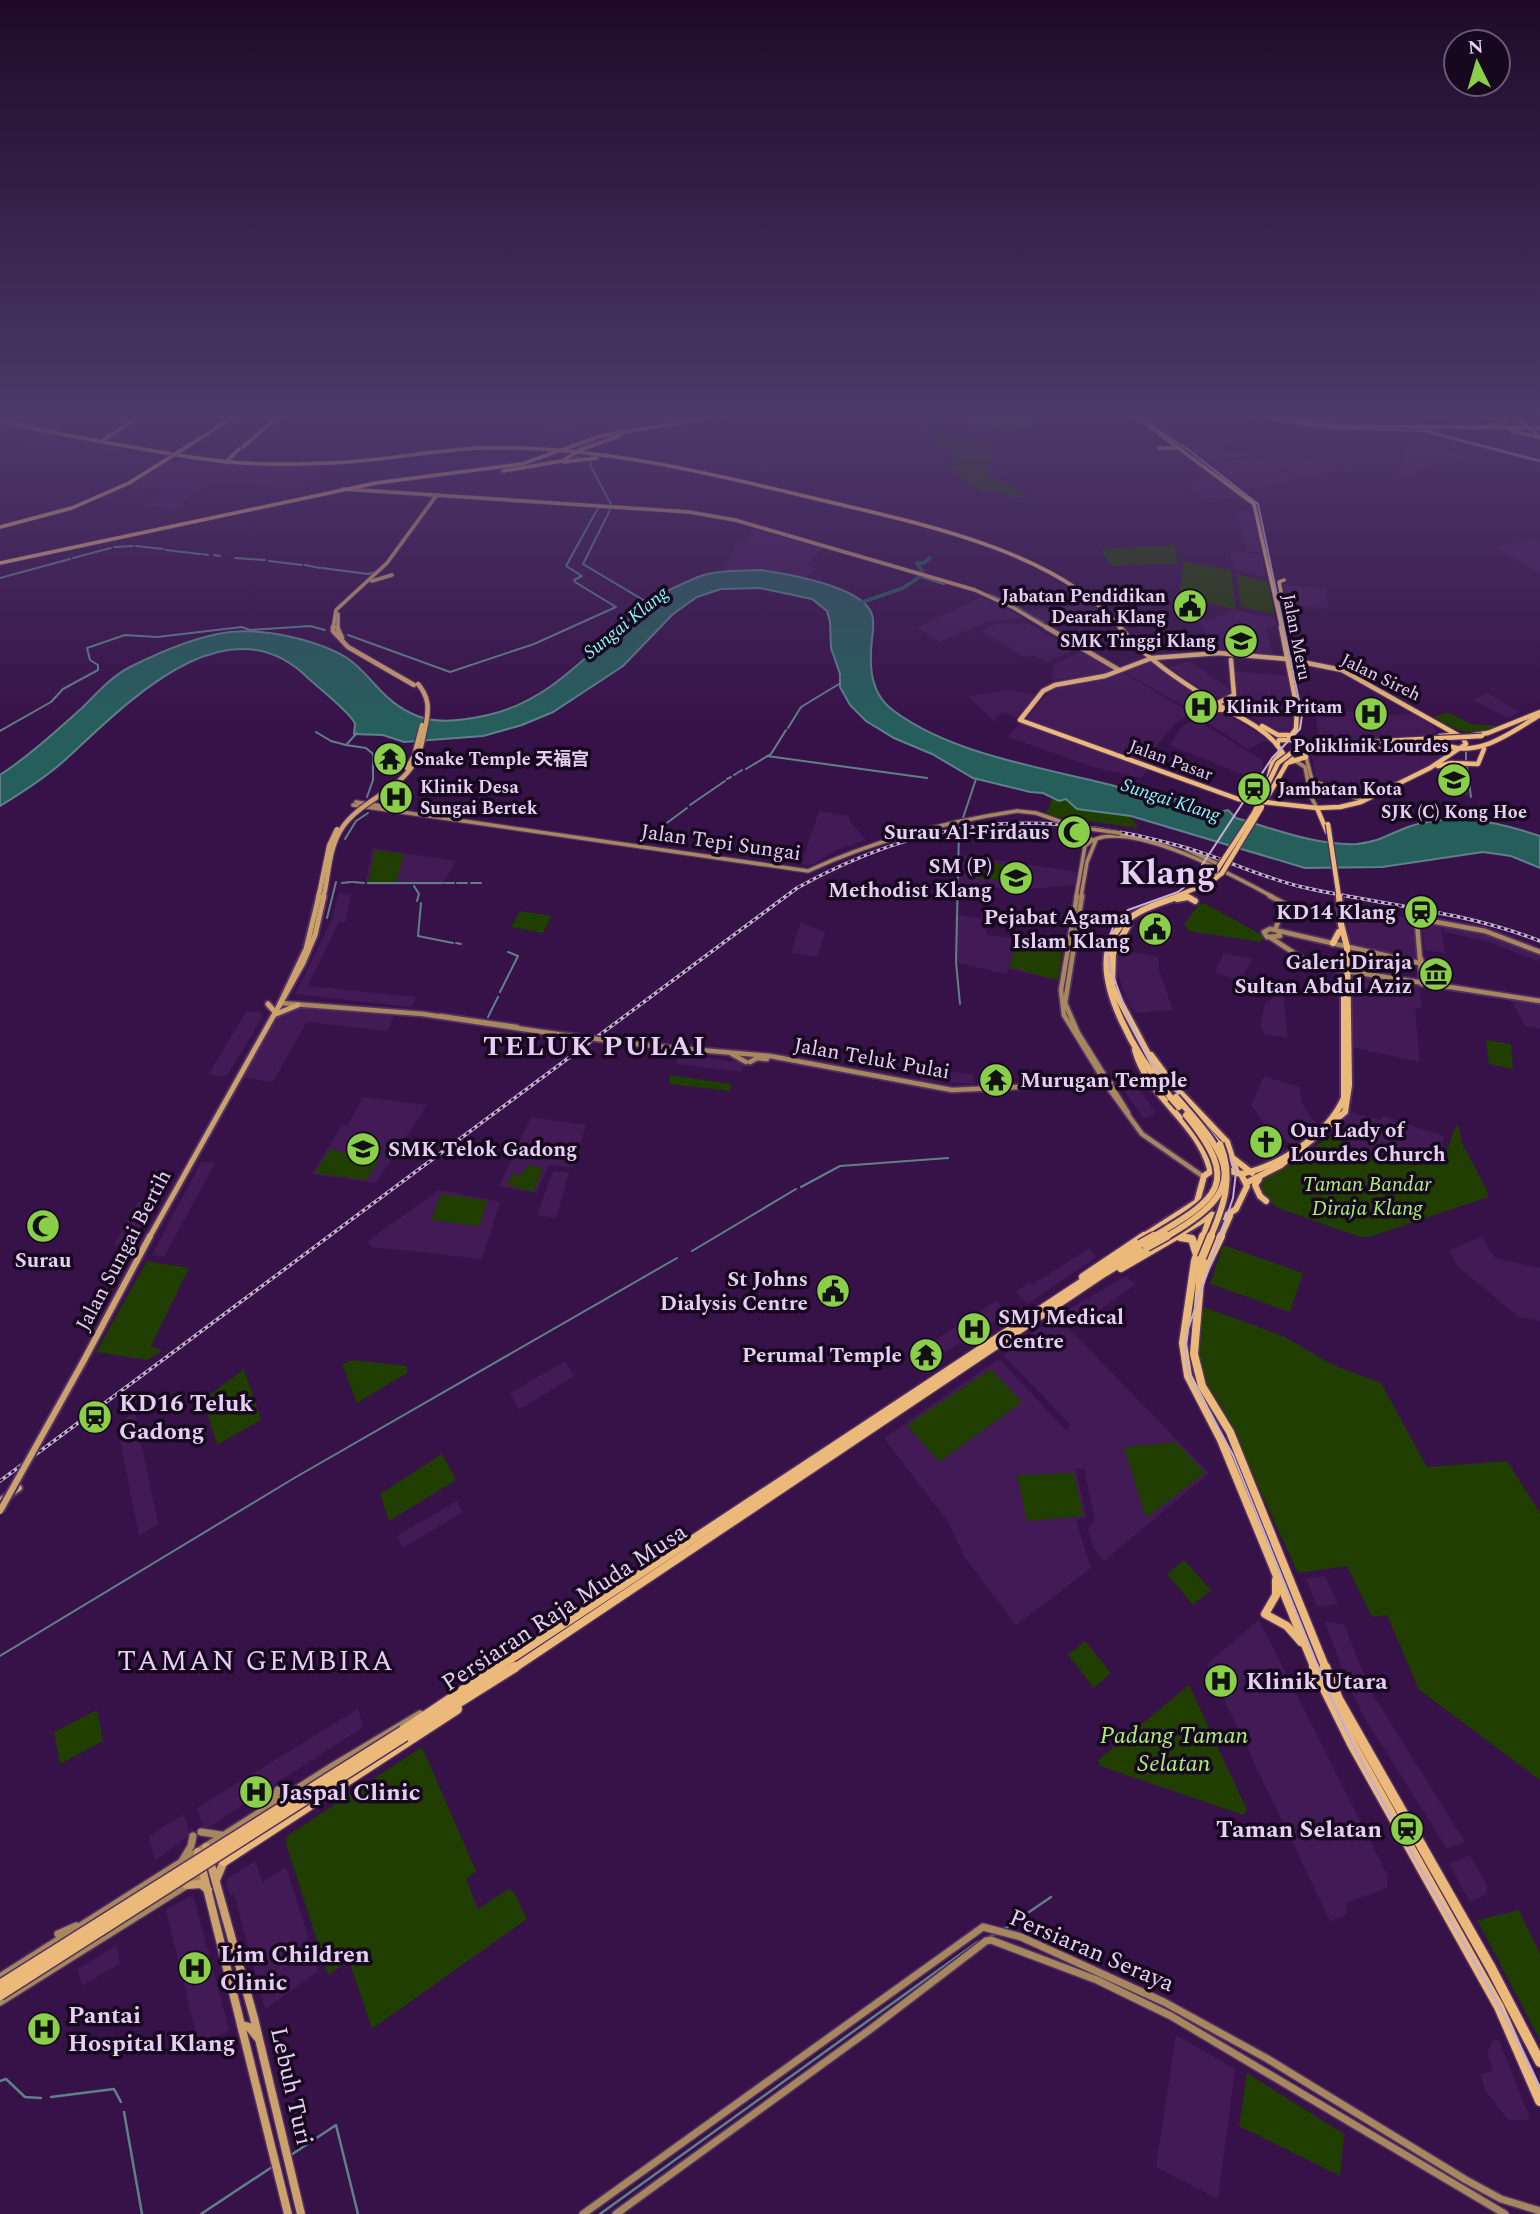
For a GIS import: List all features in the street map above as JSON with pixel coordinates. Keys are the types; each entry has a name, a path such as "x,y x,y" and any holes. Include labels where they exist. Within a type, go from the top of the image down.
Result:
{"highway":[{"path":"0,526 27,519"},
{"path":"0,563 204,519"},
{"path":"895,519 931,528 1026,563 1107,611"},
{"path":"897,519 960,535 1033,565 1092,598 1152,658 1218,704 1269,735 1282,752 1294,761"},
{"name":"Jalan Meru","path":"1258,519 1297,709 1296,729"},
{"name":"Jalan Meru","path":"1260,519 1277,584 1288,652 1301,662"},
{"path":"1277,584 1284,580"},
{"path":"1137,645 1153,654 1168,656"},
{"path":"1118,670 1152,658 1201,654 1229,653 1287,660"},
{"path":"1201,654 1224,654 1231,660"},
{"path":"1218,704 1234,695 1231,656 1287,660"},
{"path":"1160,657 1159,662 1218,704"},
{"name":"Jalan Sireh","path":"1287,660 1342,670 1456,735"},
{"name":"Jalan Pasar","path":"1118,670 1100,678 1048,688 1020,720 1238,799 1303,807 1334,808 1363,801 1430,768"},
{"path":"1210,696 1228,698"},
{"path":"1147,1247 1205,1212 1220,1193 1224,1182 1224,1164 1217,1145 1146,1065 1115,995 1111,959 1122,933 1130,923 1167,903 1208,886 1286,764 1305,755 1300,743 1248,719 1227,705 1228,698"},
{"path":"1209,709 1221,708 1234,714"},
{"path":"1470,750 1519,730 1540,714"},
{"path":"1495,740 1482,743 1474,738 1484,737 1540,714"},
{"path":"1429,718 1451,730 1484,737"},
{"path":"1248,719 1282,735 1290,734 1296,729"},
{"path":"1277,745 1296,729"},
{"path":"1430,768 1460,749 1466,742 1456,735"},
{"path":"1430,768 1451,763 1478,764 1484,749 1447,747 1439,743 1437,738 1475,735"},
{"path":"1266,795 1283,762 1298,751 1327,746 1422,743 1484,737"},
{"path":"1266,795 1272,764 1282,752"},
{"path":"1303,807 1314,811 1325,822"},
{"path":"1317,808 1325,822"},
{"path":"1074,1286 1102,1262 1181,1215 1197,1202 1204,1177 1210,1169 1217,1167 1239,1174 1266,1168 1290,1153 1340,1111 1344,1098 1345,946 1339,924 1325,822 1326,813 1334,808"},
{"path":"1219,872 1193,889 1137,912 1112,937 1105,957 1107,985 1137,1044 1227,1142 1239,1174 1246,1183"},
{"path":"1167,903 1183,898 1195,901"},
{"path":"1339,924 1339,932 1345,946"},
{"path":"1332,943 1339,932"},
{"path":"1246,1183 1261,1177 1299,1152 1345,1112 1349,1085 1345,972"},
{"path":"1137,1044 1135,1057 1148,1080 1200,1143 1210,1169"},
{"path":"1173,1098 1218,1140 1229,1165 1229,1184 1199,1260"},
{"path":"1233,1157 1252,1173"},
{"path":"1261,1177 1255,1185 1256,1191 1266,1201"},
{"path":"1199,1282 1230,1216 1242,1200 1246,1183"},
{"path":"1197,1202 1210,1216"},
{"path":"1181,1215 1193,1211 1197,1213 1200,1220 1194,1226"},
{"path":"1147,1247 1210,1216 1230,1216"},
{"path":"1210,1216 1183,1343 1185,1367 1192,1388 1221,1440 1316,1671"},
{"path":"1147,1247 1186,1236 1195,1243 1199,1260 1199,1282 1194,1354 1199,1376 1230,1432 1338,1699 1491,1968 1540,2062"},
{"name":"Persiaran Raja Muda Musa","path":"0,1995 404,1734 615,1584 903,1402 1074,1286 1147,1247"},
{"name":"Persiaran Raja Muda Musa","path":"0,1985 503,1675 1147,1247"},
{"path":"903,1402 915,1389 915,1385"},
{"path":"1275,1571 1276,1595 1265,1614 1283,1622 1296,1634 1371,1778 1494,1999 1540,2101"},
{"path":"224,1861 488,1689 503,1675"}],"main road":[{"path":"369,581 367,575 379,572 419,519"},
{"path":"369,581 386,568 420,519"},
{"path":"731,519 928,576 1003,602 1118,670"},
{"path":"369,581 392,575 385,573 386,568"},
{"name":"Jalan Sungai Bertih","path":"0,1511 175,1188 310,949 330,846 337,829 356,807 398,778 414,756 426,711 422,694 416,684 343,643 333,631 336,614 369,581"},
{"path":"971,590 1048,628"},
{"path":"1021,614 1021,620"},
{"path":"1317,808 1313,802 1305,755 1319,750 1422,743 1437,738"},
{"path":"1300,743 1422,743 1447,747"},
{"path":"1294,761 1304,766 1310,780 1363,801"},
{"name":"Jalan Tepi Sungai","path":"354,804 808,871 871,843 963,820 1017,811 1036,813 1085,829 1166,843 1211,861"},
{"path":"1108,1082 1078,1033 1065,1003 1091,850 1094,841 1114,836"},
{"path":"1074,839 1114,836 1173,848 1211,861 1285,904 1274,930"},
{"path":"1092,839 1085,846 1061,1002 1071,1028 1096,1068 1128,1109 1128,1115 1142,1134 1204,1177"},
{"path":"1084,856 1087,847 1091,850"},
{"path":"1417,923 1409,917 1485,931 1540,952"},
{"path":"1422,984 1417,923 1419,919 1424,919"},
{"path":"1271,938 1280,936 1274,930"},
{"path":"1420,961 1274,930 1264,932 1314,966 1540,1002"},
{"path":"1285,947 1286,937 1296,935"},
{"path":"1420,961 1426,980 1435,986"},
{"path":"285,994 299,1004 274,1014 268,1004 285,994"},
{"name":"Jalan Teluk Pulai","path":"280,1004 462,1018 653,1046 751,1054 951,1090 1108,1082"},
{"name":"Jalan Teluk Pulai","path":"433,1016 522,1028"},
{"path":"462,1018 464,1021 485,1025"},
{"name":"Jalan Teluk Pulai","path":"708,1050 798,1063"},
{"path":"732,1054 748,1062 757,1058 768,1059"},
{"path":"1083,1081 1094,1079 1096,1068"},
{"name":"Jalan Teluk Pulai","path":"1074,1084 1083,1081 1108,1082"},
{"path":"0,1501 19,1488"},
{"path":"0,1977 227,1834 331,1762 491,1674"},
{"path":"269,1806 278,1790"},
{"path":"246,1821 238,1830 236,1838 238,1844 252,1843"},
{"path":"201,1832 211,1836 227,1834"},
{"path":"179,1865 191,1846 193,1836"},
{"name":"Lebuh Turi","path":"202,1850 208,1871 208,1890 288,2214"},
{"path":"0,2002 224,1861"},
{"path":"215,1881 224,1861"},
{"path":"167,1872 177,1869 185,1871 184,1878 173,1892"},
{"name":"Lebuh Turi","path":"208,1871 215,1881 261,2046 301,2214"},
{"path":"187,1885 201,1884 208,1890"},
{"path":"58,1934 92,1919"},
{"name":"Persiaran Seraya","path":"583,2214 979,1928 1004,1932 1172,2003 1501,2199 1540,2211"},
{"name":"Persiaran Seraya","path":"616,2214 986,1941 997,1941 1097,1980 1171,2016 1505,2214"},
{"path":"1067,1957 1081,1968 1068,1969"},
{"path":"1097,1970 1087,1971 1097,1980"},
{"path":"241,2025 254,2031 261,2046"},
{"path":"1411,2160 1413,2148"}],"shaded area":[{"path":"1239,519 1255,519 1263,553 1246,551"},
{"path":"754,529 824,548 806,564 818,569 804,579 760,570 722,573 737,541 744,542"},
{"path":"1536,539 1540,542 1540,574 1495,547"},
{"path":"1228,549 1262,555 1265,577 1235,569"},
{"path":"1284,585 1326,589 1329,609 1286,604"},
{"path":"982,597 1021,616 1020,619 993,620 939,642 917,627"},
{"path":"1087,602 1103,612 1042,622 1026,611"},
{"name":"SMK Tinggi Klang","path":"1228,609 1275,618 1277,625 1265,629 1274,656 1218,650 1196,618 1214,620 1216,615 1224,616"},
{"path":"1027,623 1074,650 1047,662 1034,656 1024,657 981,631 996,624"},
{"path":"1083,651 1113,669 1102,675 1052,680 1053,665"},
{"path":"1152,659 1215,704 1196,713 1121,670"},
{"path":"1189,661 1232,691 1233,695 1227,698 1212,696 1170,668"},
{"path":"1120,671 1191,713 1175,724 1142,763 1024,720 1053,689 1104,680"},
{"path":"1234,671 1288,676 1295,713 1292,730 1281,734 1228,704 1229,700 1238,695"},
{"path":"1010,690 1038,695 1016,718 1002,712 994,721 968,696"},
{"path":"1487,693 1520,712 1507,718 1473,700"},
{"path":"1314,708 1395,715 1412,713 1431,723 1437,732 1424,738 1320,742"},
{"path":"1219,711 1268,740 1248,749 1202,719"},
{"path":"1195,719 1262,760 1263,768 1258,778 1169,745 1183,726"},
{"path":"1021,722 1149,768 1141,778 1093,767 1008,737"},
{"path":"1431,748 1447,755 1370,796 1316,778 1311,753"},
{"name":"SJK (C) Kong Hoe","path":"1454,764 1466,766 1470,796 1441,792 1439,769"},
{"path":"819,811 849,816 851,823 866,840 834,851 812,865 801,864"},
{"path":"373,848 456,861 442,885 365,885"},
{"name":"SM (P) Methodist Klang","path":"957,854 1077,872 1074,885 1029,889 956,886"},
{"path":"338,894 351,894 345,923 339,922 308,986 416,997 411,1007 295,994 332,919"},
{"path":"1345,907 1413,919 1419,958 1414,961 1351,946"},
{"path":"955,915 981,918 988,935 1063,944 1057,980 1008,969 1006,974 955,962"},
{"path":"800,923 825,932 817,957 791,953"},
{"path":"1422,924 1441,925 1445,953 1425,950"},
{"path":"1443,924 1478,930 1540,953 1540,958 1538,961 1486,941 1444,932"},
{"path":"1121,950 1158,957 1159,970 1173,1010 1135,1013 1128,1003 1116,968"},
{"path":"1224,953 1253,959 1240,981 1215,972"},
{"path":"1349,974 1419,985 1422,1008 1415,1008 1420,1062 1351,1047"},
{"path":"1283,992 1288,1038 1265,1034 1260,1026 1265,1003"},
{"path":"1512,1001 1540,1004 1540,1029 1525,1026"},
{"path":"294,1007 394,1016 387,1031 307,1022 272,1083 240,1076 282,1011"},
{"path":"246,1012 260,1012 263,1016 227,1076 208,1075"},
{"path":"678,1054 744,1063 742,1072 676,1064"},
{"path":"921,1069 972,1074 974,1084 920,1080"},
{"path":"1264,1076 1299,1087 1302,1103 1310,1117 1320,1125 1293,1146 1264,1123 1251,1105"},
{"path":"1134,1081 1156,1113 1144,1119 1121,1086"},
{"name":"SMK Telok Gadong","path":"363,1097 427,1105 376,1183 312,1174 342,1125 348,1125"},
{"path":"1349,1112 1381,1120 1383,1116 1444,1136 1442,1148 1409,1157 1357,1151 1331,1130"},
{"path":"531,1117 586,1125 573,1167 549,1165 536,1193 499,1186"},
{"path":"201,1162 215,1163 164,1257 152,1255"},
{"path":"553,1171 569,1173 556,1218 537,1215"},
{"path":"439,1190 500,1202 482,1259 372,1247 368,1241"},
{"path":"138,1202 153,1205 129,1247 114,1245"},
{"path":"1482,1237 1495,1258 1540,1268 1540,1321 1519,1317 1458,1267 1449,1250"},
{"path":"1089,1248 1096,1257 1028,1304 1016,1292 1029,1283 1032,1285"},
{"path":"1126,1276 1135,1285 1077,1326 1064,1312"},
{"path":"996,1301 1007,1313 945,1352 935,1340"},
{"path":"1057,1316 1209,1473 1104,1561 1093,1547 1088,1529 1095,1520 1084,1469 1076,1469 1086,1517 1076,1520 1091,1568 1016,1625 965,1558 948,1522 884,1438 999,1359 1066,1430 1071,1425 1003,1355"},
{"path":"565,1361 574,1376 519,1410 510,1393"},
{"path":"135,1412 158,1524 139,1536 117,1425"},
{"path":"457,1501 463,1512 403,1548 397,1536"},
{"path":"1325,1576 1338,1604 1317,1607 1306,1579"},
{"path":"1259,1620 1388,1876 1387,1888 1346,1903 1347,1912 1344,1916 1330,1921 1207,1664"},
{"path":"1325,1622 1344,1624 1370,1690 1465,1842 1447,1849 1363,1715 1347,1682"},
{"path":"358,1709 363,1727 204,1830 197,1808"},
{"path":"184,1814 190,1835 156,1860 149,1836"},
{"path":"1470,1855 1487,1886 1487,1894 1470,1902 1449,1864"},
{"path":"256,1861 262,1882 286,1867 318,1968 317,1972 265,2009 234,1894 230,1896 226,1883 228,1878"},
{"path":"189,1897 194,1898 229,2030 200,2050 166,1910"},
{"path":"116,1945 120,1963 82,1986 78,1969"},
{"path":"1176,2035 1235,2069 1218,2199 1156,2167"},
{"path":"1493,2040 1499,2040 1530,2119 1509,2121 1485,2090 1480,2074 1493,2071 1487,2053"}],"green space":[{"path":"1175,545 1178,563 1111,566 1101,549"},
{"path":"1181,561 1231,570 1236,610 1179,595 1183,566"},
{"path":"1236,574 1268,582 1274,614 1241,607"},
{"path":"1447,712 1471,724 1502,726 1483,732 1459,730 1434,717"},
{"path":"1052,799 1066,799 1077,809 1130,816 1139,828 1046,814"},
{"path":"375,850 404,854 396,882 368,882"},
{"path":"978,862 1015,865 1015,881 978,879"},
{"path":"1204,903 1264,936 1261,942 1188,931 1184,924 1199,904"},
{"path":"520,911 552,916 543,933 511,927"},
{"path":"1016,944 1062,952 1058,980 1009,967"},
{"path":"1486,1040 1511,1044 1513,1069 1489,1064"},
{"path":"670,1075 732,1084 730,1091 669,1084"},
{"name":"Taman Bandar Diraja Klang","path":"1458,1124 1462,1143 1487,1190 1488,1197 1369,1237 1360,1237 1275,1207 1259,1187 1261,1180 1288,1166 1333,1134 1360,1156 1380,1157 1412,1165 1432,1163 1445,1154"},
{"path":"330,1149 379,1160 367,1180 314,1173"},
{"path":"528,1165 543,1168 533,1192 516,1188 518,1182 515,1187 507,1185 512,1174 521,1175"},
{"path":"441,1194 488,1200 479,1226 431,1220"},
{"path":"1223,1245 1303,1273 1290,1312 1210,1284"},
{"path":"147,1261 189,1268 151,1346 162,1351 147,1360 96,1352"},
{"path":"1201,1306 1283,1336 1333,1365 1381,1383 1427,1467 1507,1461 1540,1513 1540,1780 1419,1690 1387,1615 1372,1617 1347,1566 1298,1573 1235,1436 1203,1379 1197,1344"},
{"path":"353,1360 407,1366 407,1373 357,1403 342,1364"},
{"path":"244,1369 261,1420 217,1445 203,1400"},
{"path":"991,1369 1022,1402 939,1462 907,1425"},
{"path":"1176,1442 1205,1473 1146,1518 1124,1447"},
{"path":"442,1454 456,1480 389,1521 380,1494"},
{"path":"1074,1473 1083,1516 1027,1521 1017,1475"},
{"path":"1184,1560 1211,1590 1193,1605 1167,1574"},
{"path":"1085,1641 1111,1673 1094,1688 1068,1655"},
{"name":"Padang Taman Selatan","path":"1189,1685 1247,1810 1243,1815 1100,1766 1098,1760"},
{"path":"97,1710 103,1741 60,1764 54,1732"},
{"path":"422,1747 476,1871 466,1879 478,1909 508,1889 514,1892 527,1919 372,2029 349,1961 328,1975 286,1844 287,1836"},
{"path":"1519,1910 1540,1954 1540,2040 1477,1920"},
{"path":"1247,2073 1344,2134 1340,2176 1239,2126"}],"water":[{"name":"Sungai Klang","path":"760,570 838,588 864,603 873,618 871,669 880,696 894,711 944,739 1000,758 1115,786 1124,791 1129,789 1127,785 1136,783 1138,790 1135,792 1141,796 1182,800 1214,813 1228,810 1236,818 1296,836 1327,842 1365,843 1408,827 1442,820 1475,820 1507,826 1540,836 1540,868 1511,856 1483,852 1382,867 1305,868 1131,816 1077,809 1066,799 1059,801 1043,793 973,778 866,721 850,705 840,687 840,674 831,648 827,611 812,599 760,588 721,589 697,597 673,614 623,666 553,712 522,725 483,736 404,742 383,735 354,734 355,724 342,708 277,656 245,649 212,654 179,668 147,688 50,773 0,806 0,775 42,743 117,675 191,641 244,631 306,641 347,658 405,710 430,720 457,720 488,715 536,696 577,666 634,614 670,589 712,573"}],"waterway":[{"name":"Sungai Klang","path":"348,635 450,672 534,644 616,607 575,582 574,580 582,576 566,566 592,519"},
{"name":"Sungai Klang","path":"605,519 583,564 650,604"},
{"path":"114,547 133,546"},
{"path":"136,546 163,549"},
{"path":"73,558 111,548"},
{"path":"166,550 200,554"},
{"path":"202,554 208,555"},
{"path":"214,555 220,556"},
{"path":"235,558 265,560"},
{"path":"857,604 903,588 924,574 917,563 924,563 930,558"},
{"path":"0,578 70,559"},
{"path":"269,561 302,565"},
{"path":"305,565 320,568"},
{"path":"322,568 368,574 376,572"},
{"path":"922,577 944,584"},
{"path":"988,594 1003,600"},
{"path":"1006,602 1015,606"},
{"path":"1017,607 1033,617"},
{"path":"1035,618 1044,623"},
{"path":"0,731 51,702 63,689 98,670 98,665 90,660 87,648 125,635 157,637 242,627 250,630 310,626 325,630"},
{"path":"788,728 801,707 839,684"},
{"path":"768,756 786,730"},
{"path":"316,732 331,741 346,745"},
{"path":"346,745 357,733"},
{"path":"346,745 366,748 373,754 373,780 367,797"},
{"path":"1466,752 1466,761"},
{"path":"746,769 768,756"},
{"path":"768,756 927,778"},
{"path":"1467,766 1471,797"},
{"path":"734,775 742,770"},
{"path":"727,779 731,777"},
{"path":"963,818 976,779"},
{"path":"690,805 725,781"},
{"path":"660,828 687,808"},
{"path":"345,839 356,821 368,813"},
{"path":"959,830 956,962 960,1004"},
{"path":"639,844 657,831"},
{"path":"327,918 336,882"},
{"path":"342,883 351,882"},
{"path":"353,882 364,883"},
{"path":"368,883 442,883"},
{"path":"444,883 454,883"},
{"path":"457,883 467,883"},
{"path":"471,883 481,883"},
{"path":"414,886 419,894 417,901"},
{"path":"421,903 418,936 453,943"},
{"path":"456,943 461,944"},
{"path":"500,992 518,956 508,952"},
{"path":"488,1017 498,997"},
{"path":"801,1187 840,1166 948,1158"},
{"path":"692,1251 796,1189"},
{"path":"0,1656 296,1477 677,1258"},
{"path":"1003,1930 1051,1897"},
{"path":"600,2214 976,1943 995,1934"},
{"path":"0,2081 6,2079 25,2097 41,2098"},
{"path":"51,2097 114,2089 121,2102"},
{"path":"124,2112 142,2214"},
{"path":"291,2155 336,2125 358,2214"},
{"path":"201,2214 272,2167"}],"tram line":[{"path":"1261,519 1302,715 1300,729 1272,758 1191,882 1178,892 1128,910 1115,923 1106,945 1109,964 1129,1020 1150,1061 1225,1148 1236,1172 1233,1198 1188,1329 1185,1352 1189,1375 1233,1455 1319,1669"},
{"path":"1318,1667 1368,1775 1486,1982 1540,2088"}],"railway":[{"path":"0,1481 797,888 844,864 890,846 936,833 1028,823 1125,833 1176,845 1302,887 1452,915 1540,941"}],"place":[{"name":"Jabatan Pendidikan Dearah Klang","path":"1190,606"},
{"name":"SMK Tinggi Klang","path":"1241,641"},
{"name":"Klinik Pritam","path":"1201,707"},
{"name":"Poliklinik Lourdes","path":"1371,714"},
{"name":"Snake Temple 天福宫","path":"390,759"},
{"name":"SJK (C) Kong Hoe","path":"1454,780"},
{"name":"Jambatan Kota","path":"1254,789"},
{"name":"Klinik Desa Sungai Bertek","path":"396,797"},
{"name":"Surau Al-Firdaus","path":"1074,832"},
{"name":"SM (P) Methodist Klang","path":"1016,878"},
{"name":"KD14 Klang","path":"1421,912"},
{"name":"Pejabat Agama Islam Klang","path":"1155,929"},
{"name":"Galeri Diraja Sultan Abdul Aziz","path":"1436,974"},
{"name":"Murugan Temple","path":"996,1080"},
{"name":"Our Lady of Lourdes Church","path":"1266,1142"},
{"name":"SMK Telok Gadong","path":"363,1149"},
{"name":"Surau","path":"43,1226"},
{"name":"St Johns Dialysis Centre","path":"833,1291"},
{"name":"SMJ Medical Centre","path":"974,1329"},
{"name":"Perumal Temple","path":"926,1355"},
{"name":"KD16 Teluk Gadong","path":"95,1417"},
{"name":"Klinik Utara","path":"1221,1681"},
{"name":"Jaspal Clinic","path":"256,1792"},
{"name":"Taman Selatan","path":"1407,1829"},
{"name":"Lim Children Clinic","path":"195,1968"},
{"name":"Pantai Hospital Klang","path":"44,2029"}],"district":[{"name":"Klang","path":"1167,872"},
{"name":"TELUK PULAI","path":"595,1045"},
{"name":"TAMAN GEMBIRA","path":"256,1660"}]}
